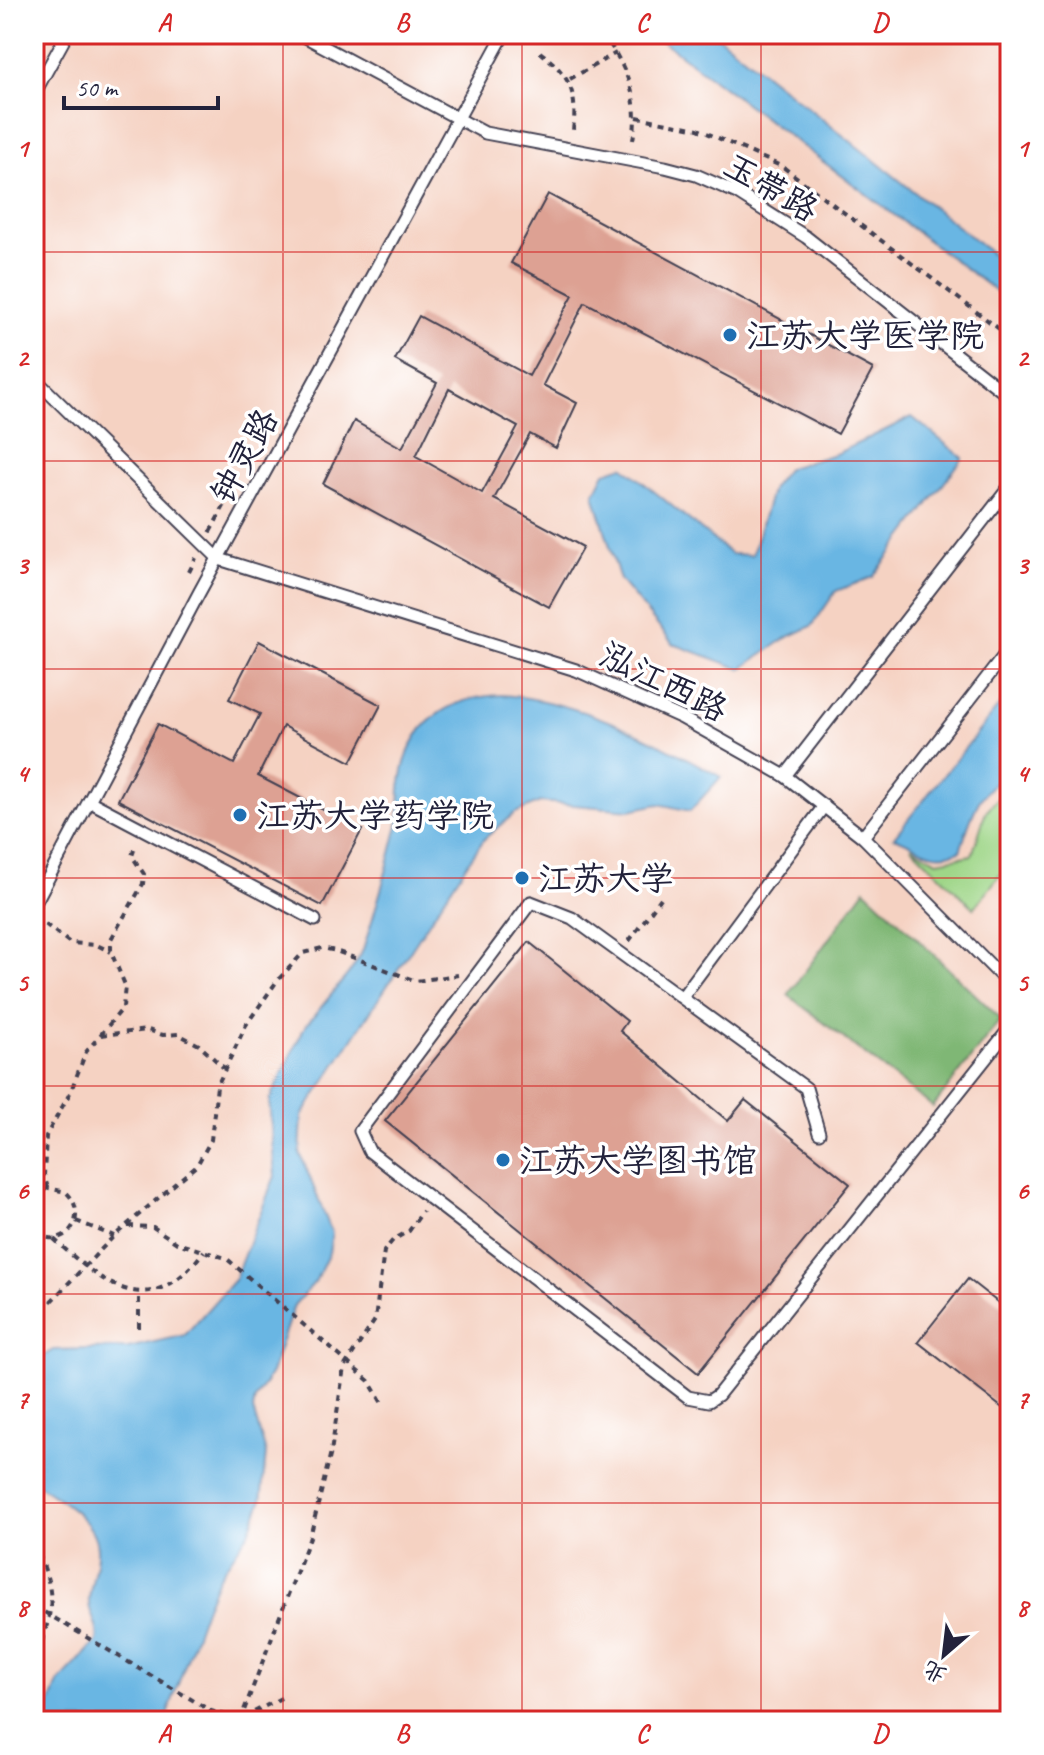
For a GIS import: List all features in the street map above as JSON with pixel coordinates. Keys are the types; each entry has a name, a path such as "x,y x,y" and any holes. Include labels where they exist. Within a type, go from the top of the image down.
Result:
{"lane":[{"path":"34,94 67,34"},
{"name":"玉带路","path":"300,34 485,133 665,167 726,188 806,237 1010,397"},
{"name":"钟灵路","path":"34,905 504,34"},
{"path":"34,378 219,559"},
{"path":"785,776 1010,486"},
{"name":"泓江西路","path":"219,559 576,670 682,718 785,776 863,837 1010,985"},
{"path":"863,837 1010,648"},
{"path":"89,801 315,920"},
{"path":"683,996 824,806"},
{"path":"819,1133 806,1088 572,918 531,902 360,1131 369,1151 431,1199 688,1397 709,1401 718,1395 1010,1028"}],"path":[{"path":"603,34 616,53 634,93 637,117 633,140"},
{"path":"540,52 569,80 576,107 573,130"},
{"path":"569,80 616,53"},
{"path":"637,117 698,129 725,139 806,183 1010,337"},
{"path":"791,205 806,183"},
{"path":"48,1188 44,1175 46,1136 70,1093 79,1063 119,1014 125,999 123,974 111,952 113,931 143,884 144,874 132,856 143,829"},
{"path":"620,952 661,898"},
{"path":"45,924 70,943 97,945 111,952"},
{"path":"34,1319 114,1236 186,1177 206,1152 224,1068 254,1014 277,981 303,953 322,948 424,982 458,975 472,978"},
{"path":"99,1035 148,1030 169,1036 178,1034 199,1045 224,1068"},
{"path":"34,1196 48,1188 66,1192 73,1199 76,1221 70,1232 54,1239"},
{"path":"240,1720 294,1580 319,1505 346,1360 375,1320 384,1251 393,1240 409,1231 431,1199"},
{"path":"76,1221 114,1236"},
{"path":"126,1226 153,1227 177,1243 233,1263 369,1381 383,1405"},
{"path":"34,1232 54,1239 109,1285 139,1293 166,1287 179,1279 204,1251"},
{"path":"139,1293 139,1328"},
{"path":"34,1543 52,1589 34,1665"},
{"path":"34,1606 211,1711 240,1720 283,1697"}],"shaded area":[{"name":"江苏大学","path":"34,34 1010,34 1010,1721 34,1721"}],"green space":[{"path":"1010,785 1010,862 974,908 911,847 937,861 972,855 986,811"},
{"path":"865,889 1001,1019 933,1107 788,995"}],"water":[{"path":"653,34 715,34 1010,268 1010,302"},
{"path":"912,417 963,458 873,577 836,591 812,626 786,638 741,669 673,644 620,580 594,494 605,472 623,466 731,554 752,555 772,488 788,468 838,453"},
{"path":"1010,692 1010,774 990,787 983,796 972,816 960,851 933,854 894,837"},
{"path":"502,695 560,705 616,724 721,777 690,811 659,804 630,810 540,802 515,813 485,838 302,1116 300,1153 332,1233 329,1253 315,1282 294,1305 271,1373 255,1399 253,1410 266,1453 261,1502 249,1532 218,1578 165,1721 44,1721 58,1683 97,1641 97,1629 89,1604 97,1549 95,1538 82,1518 34,1482 34,1362 53,1350 128,1348 185,1335 234,1280 275,1176 269,1101 304,1028 353,968 363,950 398,825 401,782 412,744 434,717 448,708 464,701"}],"building":[{"path":"548,194 873,369 838,434 585,302 543,385 577,403 556,448 530,434 494,499 583,547 549,607 323,484 354,421 402,448 437,383 395,360 419,316 529,376 573,295 511,263","holes":["449,389 518,427 482,493 416,456"]},
{"name":"江苏大学药学院","path":"259,641 381,705 351,762 283,726 258,776 362,830 322,906 118,800 158,724 234,764 260,714 229,699"},
{"name":"江苏大学图书馆","path":"529,942 627,1021 620,1031 728,1121 745,1100 850,1184 698,1373 385,1121"},
{"path":"968,1279 1010,1312 1010,1414 918,1342"}],"place":[{"name":"江苏大学医学院","path":"730,335"},
{"name":"江苏大学药学院","path":"240,815"},
{"name":"江苏大学","path":"522,878"},
{"name":"江苏大学图书馆","path":"503,1160"}]}
